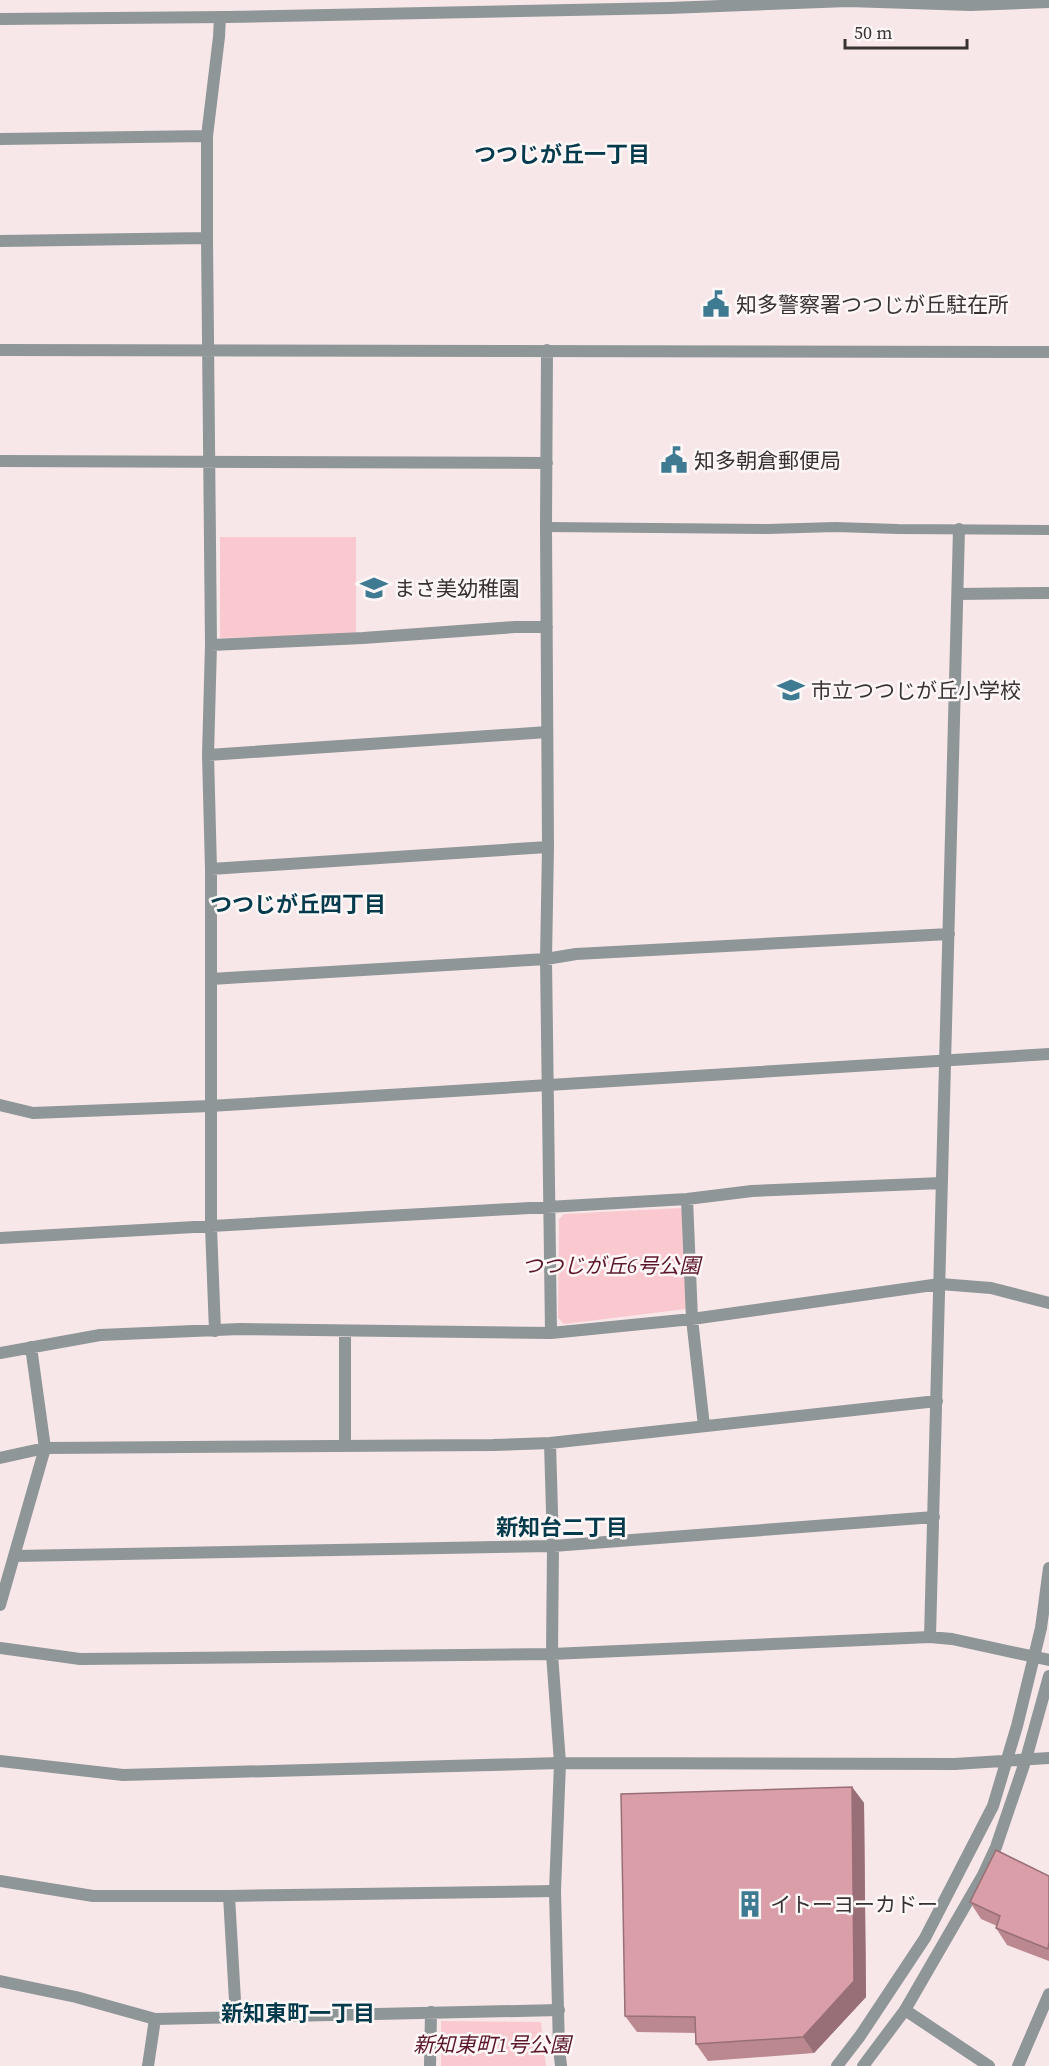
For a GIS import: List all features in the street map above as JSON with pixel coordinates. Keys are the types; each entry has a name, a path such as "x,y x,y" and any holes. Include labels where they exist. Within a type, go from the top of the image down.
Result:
{"street":[{"path":"0,19 220,17 651,4 848,1 1049,2"},
{"path":"215,1331 210,1106 211,868 208,755 211,645 207,136 220,17"},
{"path":"0,139 207,136"},
{"path":"0,241 207,238"},
{"path":"0,350 1049,352"},
{"path":"547,350 548,847 546,959 551,1333"},
{"path":"0,461 547,463"},
{"path":"546,527 1049,530"},
{"path":"930,1637 959,529"},
{"path":"958,594 1049,593"},
{"path":"211,645 547,627"},
{"path":"208,755 547,732"},
{"path":"211,868 548,847"},
{"path":"211,979 546,959 576,954 949,934"},
{"path":"0,1105 33,1113 210,1106 1049,1054"},
{"path":"0,1238 687,1199 752,1191 942,1183"},
{"path":"687,1199 692,1319 704,1426"},
{"path":"0,1353 100,1335 240,1329 551,1333 692,1319 940,1284 991,1288 1049,1303"},
{"path":"345,1331 345,1446"},
{"path":"0,1605 45,1448 31,1347"},
{"path":"0,1458 45,1448 550,1443 937,1401"},
{"path":"550,1443 553,1546 552,1654 560,1763 555,1891 561,2066"},
{"path":"15,1556 553,1546 934,1517"},
{"path":"837,2066 860,2036 925,1938 993,1806 1041,1628 1049,1568"},
{"path":"0,1648 80,1659 552,1654 930,1637 952,1639 1049,1660"},
{"path":"863,2066 905,2010 983,1875 1000,1836 1026,1759 1049,1676"},
{"path":"0,1761 123,1774 560,1763 955,1764 1049,1758"},
{"path":"0,1881 93,1896 555,1891"},
{"path":"229,1896 236,2018"},
{"path":"0,1981 76,1997 155,2019 559,2010"},
{"path":"1018,2066 1049,1994"},
{"path":"905,2010 989,2066"},
{"path":"430,2066 431,2012"},
{"path":"148,2066 155,2019"}],"green space":[{"path":"220,537 356,537 356,634 220,638"},
{"name":"つつじが丘6号公園","path":"680,1208 685,1212 686,1309 564,1324 558,1318 559,1219 564,1214"},
{"name":"新知東町1号公園","path":"441,2021 541,2022 546,2066 441,2066"}],"building":[{"name":"イトーヨーカドー","path":"852,1787 854,1981 803,2037 696,2044 695,2017 625,2016 621,1794"},
{"path":"996,1850 1049,1876 1048,1949 996,1928 1000,1916 970,1902"}],"place":[{"name":"知多警察署つつじが丘駐在所","path":"716,304"},
{"name":"知多朝倉郵便局","path":"674,460"},
{"name":"まさ美幼稚園","path":"374,588"},
{"name":"市立つつじが丘小学校","path":"791,690"},
{"name":"イトーヨーカドー","path":"750,1904"}],"district":[{"name":"つつじが丘一丁目","path":"562,154"},
{"name":"つつじが丘四丁目","path":"298,904"},
{"name":"新知台二丁目","path":"562,1527"},
{"name":"新知東町一丁目","path":"298,2013"}]}
